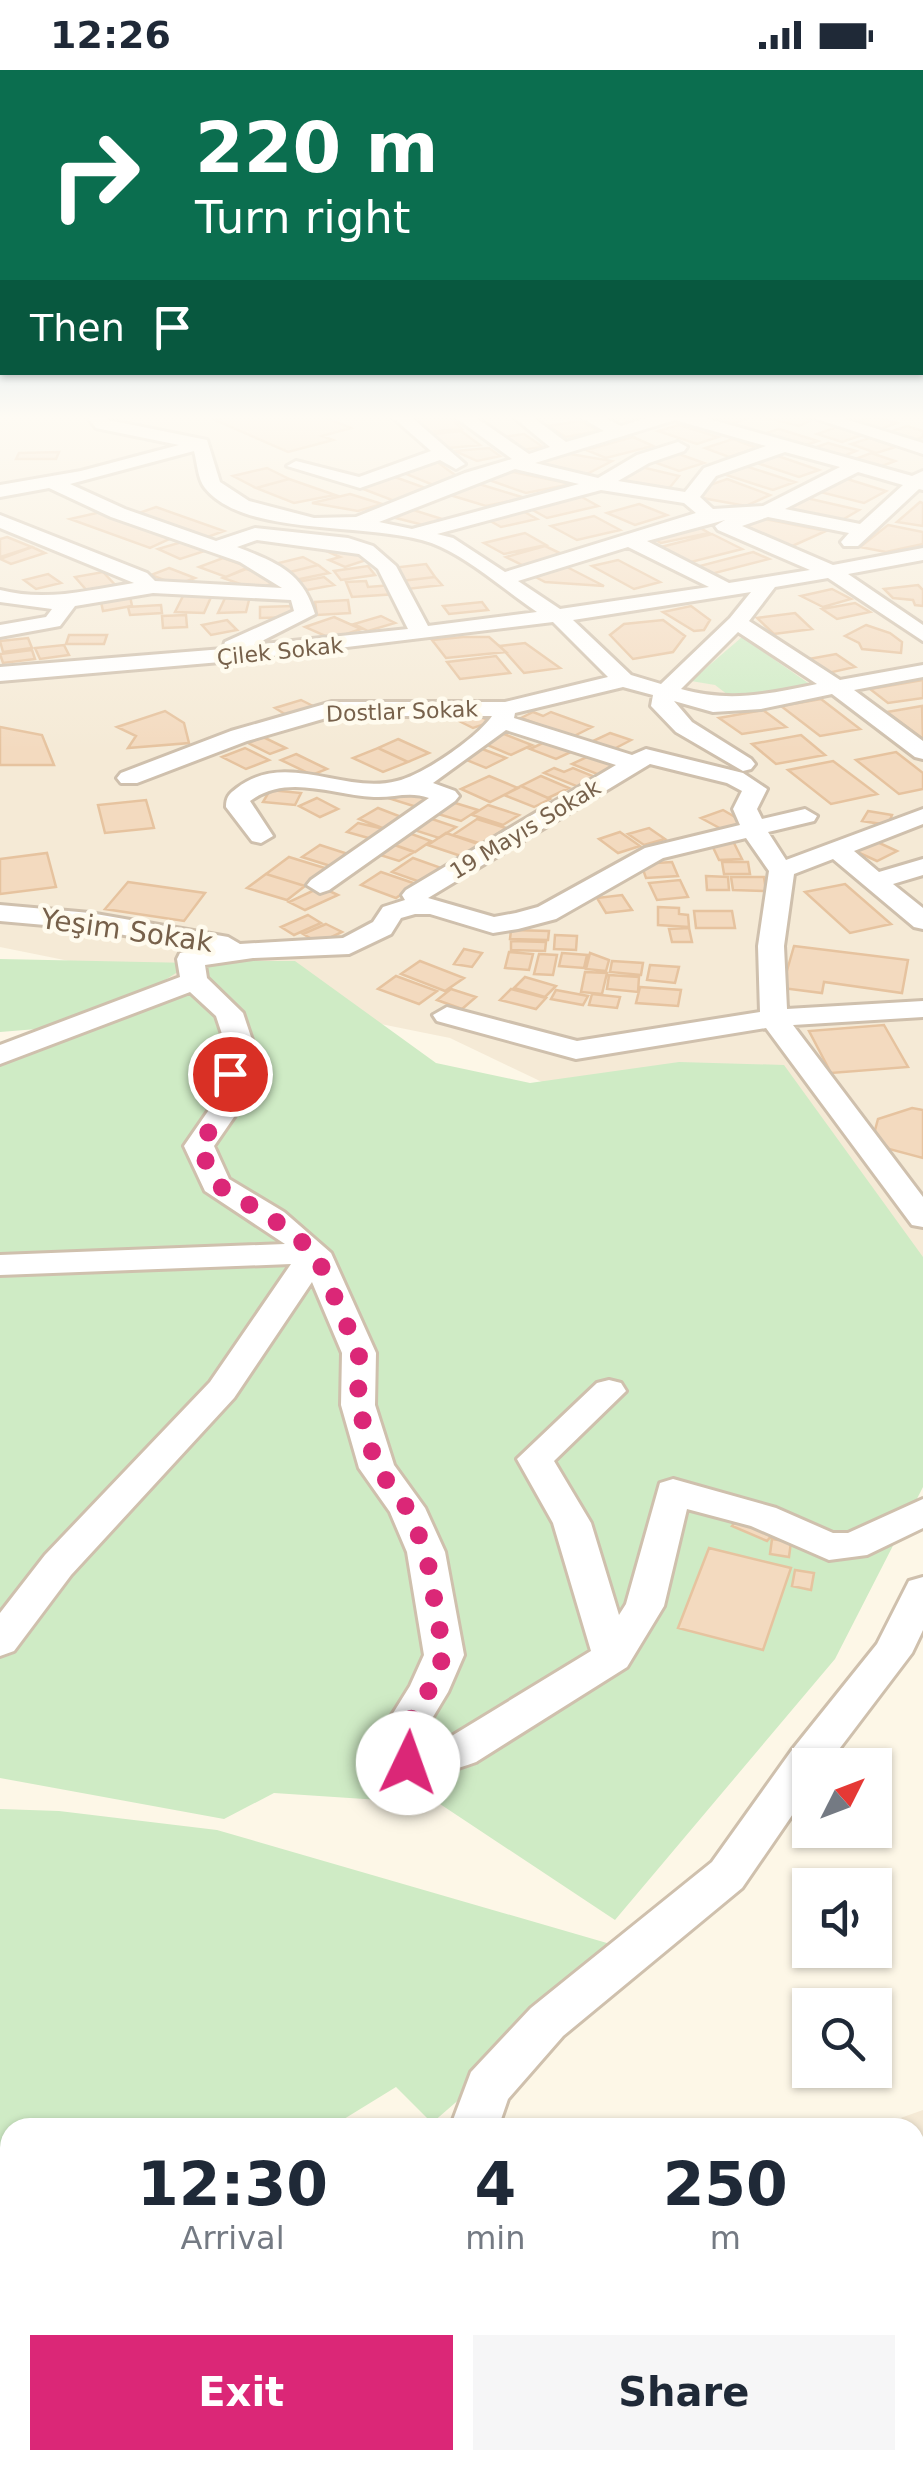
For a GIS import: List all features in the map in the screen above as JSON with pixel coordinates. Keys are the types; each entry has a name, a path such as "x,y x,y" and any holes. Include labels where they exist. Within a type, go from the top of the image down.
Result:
{"street":[{"path":"15,527 140,577 150,587"},
{"path":"162,527 263,564 301,594 305,614 233,647 235,657"},
{"path":"382,527 419,533 448,544 560,618 623,680 664,693 713,705 760,702 923,671"},
{"path":"419,533 442,527"},
{"path":"504,579 669,527"},
{"path":"727,527 832,572 914,620 923,636"},
{"path":"847,527 866,531"},
{"path":"666,601 844,546 871,527"},
{"path":"218,548 255,534 348,544 378,557 386,566 420,633"},
{"path":"378,557 488,536"},
{"path":"628,539 719,584"},
{"path":"666,601 923,554"},
{"path":"743,764 684,727 662,706 664,693 737,622 768,583"},
{"path":"0,596 14,601 68,601 150,587 301,594"},
{"path":"0,632 52,622 68,601"},
{"name":"Çilek Sokak","path":"0,674 235,657 560,618 666,601"},
{"path":"737,622 836,687 923,752"},
{"name":"Dostlar Sokak","path":"129,778 239,736 332,709 504,716 623,680"},
{"path":"262,836 237,803 257,786 298,780 376,791 411,784 504,716 635,763 646,756 734,778 755,788 745,809 764,850 782,870 772,968 776,1018 784,1036 802,1054 876,1160 923,1218"},
{"name":"19 Mayıs Sokak","path":"415,895 635,763"},
{"path":"320,884 447,796 411,784"},
{"path":"805,816 654,853 547,913 518,921 493,926 432,906 412,906 392,913 382,928 349,946 329,950 253,950 190,960 194,981 229,1013 239,1043 230,1074 228,1104 199,1146 216,1184 274,1220 315,1252 359,1353 358,1405 377,1468 407,1508 426,1552 444,1655 428,1692 398,1740 408,1763 461,1751 613,1657 644,1606 673,1492 763,1517 829,1548 868,1541 923,1512"},
{"path":"782,870 923,816"},
{"path":"838,851 923,921"},
{"path":"875,881 923,868"},
{"name":"Yeşim Sokak","path":"0,913 90,921 253,950"},
{"path":"0,1056 194,981"},
{"path":"447,1015 576,1050 776,1018 923,1009"},
{"path":"0,1265 315,1252"},
{"path":"0,1640 58,1565 222,1390 315,1252"},
{"path":"609,1391 535,1459 572,1523 613,1657"},
{"path":"477,2118 488,2087 547,2022 727,1875 807,1761 892,1654 923,1590"}],"shaded area":[{"path":"0,527 923,527 923,1278 791,1201 450,1038 0,947"},
{"path":"923,2110 923,2118 900,2118"}],"green space":[{"path":"742,637 811,685 736,701 715,685 691,681"},
{"path":"0,959 192,963 127,1004 202,961 295,961 436,1063 530,1083 679,1062 784,1065 923,1257 923,1487 835,1659 615,1920 440,1804 274,1793 224,1819 0,1778 0,1050 49,1028 0,1032"},
{"path":"0,1809 59,1811 217,1830 631,1950 438,2118 427,2118 396,2087 346,2118 0,2118"}],"building":[{"path":"92,527 148,527 176,536 150,548"},
{"path":"176,527 212,527 224,531 205,538"},
{"path":"553,527 620,530 577,540"},
{"path":"687,527 698,527 709,533 661,543 648,536"},
{"path":"748,527 805,527 826,531 790,547"},
{"path":"886,527 923,532 923,544 886,552 860,547"},
{"path":"525,533 546,545 504,554 484,543"},
{"path":"712,534 742,549 687,563 657,548"},
{"path":"7,537 32,547 0,557 0,539"},
{"path":"185,541 208,550 180,559 158,549"},
{"path":"338,546 369,559 345,567 329,560 340,557 324,550"},
{"path":"545,546 568,557 528,568 506,557"},
{"path":"32,547 45,553 11,564 0,559"},
{"path":"753,552 769,559 711,574 696,567"},
{"path":"303,557 318,565 286,573 271,565"},
{"path":"223,558 249,567 226,577 199,567"},
{"path":"618,560 660,582 634,589 592,566"},
{"path":"426,564 435,577 401,581 392,568"},
{"path":"318,565 329,573 295,580 286,573"},
{"path":"563,565 604,586 545,582 530,574"},
{"path":"368,566 375,575 341,580 334,571"},
{"path":"169,568 195,578 177,585 151,575"},
{"path":"246,569 280,580 257,590 223,578"},
{"path":"103,572 118,588 89,593 75,577"},
{"path":"48,574 61,583 36,589 24,580"},
{"path":"324,577 334,585 307,590 297,582"},
{"path":"435,577 442,585 407,589 401,581"},
{"path":"366,581 368,587 392,585 396,594 352,597 346,582"},
{"path":"918,585 923,590 923,606 915,605 913,600 893,598 884,589"},
{"path":"832,589 851,599 823,607 801,596"},
{"path":"184,594 212,595 204,613 175,612"},
{"path":"130,596 132,606 103,611 101,602"},
{"path":"226,596 250,596 246,612 218,613"},
{"path":"348,600 350,613 317,615 315,602"},
{"path":"482,602 488,610 449,614 443,606"},
{"path":"855,603 870,612 837,619 822,609"},
{"path":"161,605 162,613 130,615 128,607"},
{"path":"295,606 296,617 260,618 260,607"},
{"path":"691,606 710,620 704,630 694,631 663,612"},
{"path":"795,613 812,629 774,634 757,618"},
{"path":"186,615 187,627 163,628 162,616"},
{"path":"381,616 395,623 368,631 354,624"},
{"path":"334,617 361,629 332,639 305,627"},
{"path":"227,620 237,630 211,635 202,625"},
{"path":"663,620 685,636 673,652 633,659 610,635 624,624"},
{"path":"866,625 890,633 902,642 901,653 862,649 845,636"},
{"path":"69,635 107,635 104,644 66,644"},
{"path":"489,637 506,652 446,658 432,640"},
{"path":"28,638 32,648 3,652 0,641"},
{"path":"525,643 560,668 524,673 500,646"},
{"path":"64,645 69,655 40,659 35,648"},
{"path":"32,650 35,659 3,663 0,654"},
{"path":"836,654 855,667 828,673 809,659"},
{"path":"496,656 510,673 460,679 447,662"},
{"path":"923,680 923,698 888,703 870,689"},
{"path":"821,699 860,729 820,736 781,706"},
{"path":"301,700 315,707 288,716 275,708"},
{"path":"922,706 923,739 887,712"},
{"path":"763,710 786,727 742,734 719,718"},
{"path":"165,711 184,723 189,743 128,748 136,736 117,727"},
{"path":"471,712 491,722 473,728 453,718"},
{"path":"533,712 543,716 551,712 592,727 572,737 521,718"},
{"path":"0,727 42,735 54,765 0,765"},
{"path":"499,732 532,745 511,755 478,741"},
{"path":"610,733 631,740 612,750 591,742"},
{"path":"801,735 825,755 776,764 752,744"},
{"path":"263,737 286,748 270,754 248,743"},
{"path":"398,739 429,753 408,762 378,748"},
{"path":"547,741 573,751 556,759 530,749"},
{"path":"477,747 506,758 486,768 457,756"},
{"path":"245,748 269,760 246,769 222,757"},
{"path":"378,748 408,762 383,772 353,758"},
{"path":"896,752 923,773 923,789 899,794 856,760"},
{"path":"296,754 327,769 312,775 281,760"},
{"path":"591,755 620,767 602,776 572,764"},
{"path":"833,761 877,794 831,804 788,770"},
{"path":"554,768 564,772 573,768 600,779 581,788 544,773"},
{"path":"489,776 518,788 490,802 461,789"},
{"path":"541,776 569,788 548,798 521,786"},
{"path":"521,786 550,799 534,807 504,795"},
{"path":"270,790 301,793 295,805 263,802"},
{"path":"406,790 434,798 420,808 391,799"},
{"path":"317,798 338,809 320,817 299,806"},
{"path":"146,800 154,828 105,833 98,805"},
{"path":"452,802 478,810 461,821 435,813"},
{"path":"488,805 519,815 503,825 472,815"},
{"path":"378,808 404,818 385,829 359,819"},
{"path":"723,810 747,824 725,831 701,818"},
{"path":"868,811 892,815 888,825 862,821"},
{"path":"429,818 456,827 439,838 411,829"},
{"path":"477,819 506,828 482,844 453,835"},
{"path":"358,823 384,829 372,839 347,832"},
{"path":"649,828 665,839 644,845 628,834"},
{"path":"406,832 431,841 415,852 389,843"},
{"path":"620,832 640,846 618,853 599,839"},
{"path":"446,833 484,846 467,858 428,845"},
{"path":"733,841 742,859 719,860 711,843"},
{"path":"875,841 897,851 877,861 855,851"},
{"path":"389,843 414,852 399,861 374,853"},
{"path":"320,845 354,856 337,868 302,857"},
{"path":"47,853 56,887 0,894 0,859"},
{"path":"289,857 328,869 305,886 266,874"},
{"path":"413,858 444,869 423,883 392,872"},
{"path":"672,862 678,876 646,878 641,864"},
{"path":"722,862 748,862 750,874 724,874"},
{"path":"381,872 416,884 396,898 361,885"},
{"path":"266,874 305,886 287,900 247,888"},
{"path":"706,876 728,877 729,890 707,890"},
{"path":"731,877 764,877 766,891 733,890"},
{"path":"680,880 688,897 657,900 649,883"},
{"path":"128,882 205,893 184,921 105,909"},
{"path":"845,884 891,924 850,933 805,892"},
{"path":"321,887 338,895 305,910 289,902"},
{"path":"622,895 632,910 606,913 597,898"},
{"path":"658,907 679,908 679,914 688,915 689,927 658,925"},
{"path":"694,911 732,911 735,928 696,928"},
{"path":"308,915 321,923 294,935 281,927"},
{"path":"326,924 342,932 319,943 303,934"},
{"path":"689,928 692,942 672,942 669,929"},
{"path":"511,930 549,931 548,940 510,939"},
{"path":"555,935 577,936 576,950 554,949"},
{"path":"511,941 546,942 545,951 511,950"},
{"path":"794,946 908,960 902,993 824,982 822,993 782,988"},
{"path":"464,949 482,953 472,967 454,964"},
{"path":"509,952 533,954 529,970 505,968"},
{"path":"562,953 587,955 584,968 559,966"},
{"path":"590,953 609,960 606,971 586,969"},
{"path":"539,954 557,955 553,975 534,974"},
{"path":"420,961 464,978 445,991 401,974"},
{"path":"612,961 643,963 641,975 610,972"},
{"path":"650,965 679,967 675,983 647,980"},
{"path":"585,972 607,973 602,994 581,992"},
{"path":"609,975 639,977 638,992 607,989"},
{"path":"396,976 437,991 419,1004 378,989"},
{"path":"525,977 556,986 545,997 514,988"},
{"path":"640,987 681,990 678,1006 636,1003"},
{"path":"451,989 476,997 462,1009 437,1000"},
{"path":"511,989 546,998 536,1009 500,1000"},
{"path":"556,990 588,996 583,1005 551,999"},
{"path":"592,994 620,997 617,1008 589,1005"},
{"path":"884,1025 908,1067 831,1073 809,1031"},
{"path":"912,1108 923,1110 923,1158 889,1149 874,1134 878,1119"},
{"path":"741,1515 776,1530 767,1541 732,1526"},
{"path":"772,1539 791,1542 789,1557 770,1554"},
{"path":"709,1548 791,1568 763,1650 678,1628"},
{"path":"795,1570 814,1573 811,1590 792,1586"}],"route":[{"path":"230,1074 228,1104 199,1146 216,1184 274,1220 315,1252 359,1353 358,1405 377,1468 407,1508 426,1552 444,1655 428,1692 398,1740 408,1763"}]}
